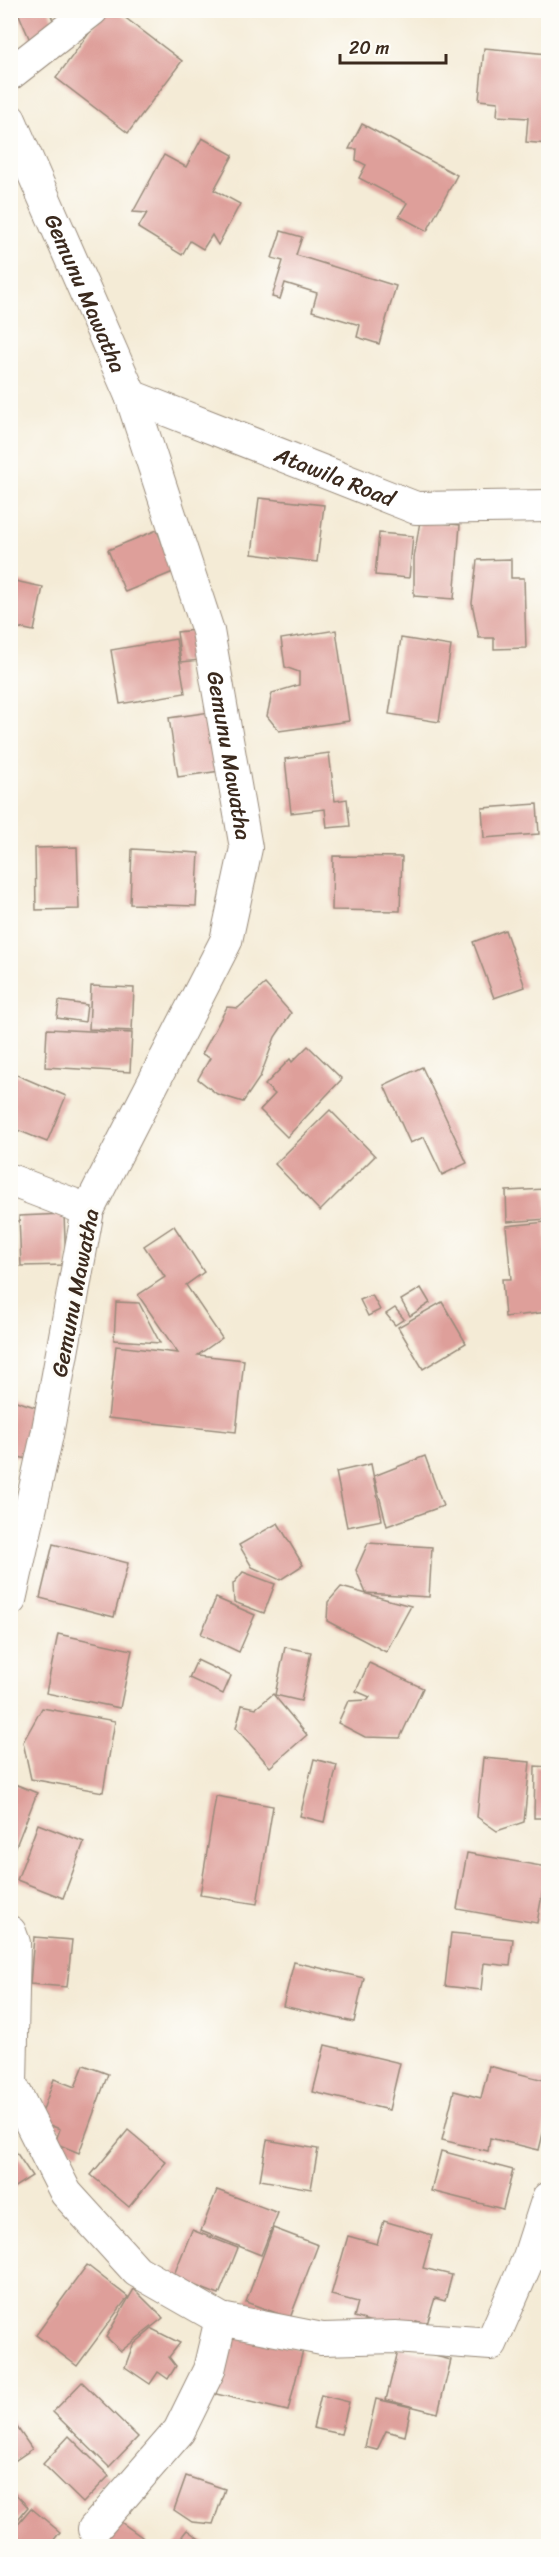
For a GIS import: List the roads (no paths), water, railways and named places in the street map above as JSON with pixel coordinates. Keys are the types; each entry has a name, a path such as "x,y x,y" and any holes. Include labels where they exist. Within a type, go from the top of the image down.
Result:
{"street":[{"path":"10,74 92,10"},
{"name":"Gemunu Mawatha","path":"10,120 131,396 208,631 246,848 226,940 88,1209 47,1435 10,1600"},
{"name":"Atawila Road","path":"131,396 416,508 549,506"},
{"path":"10,1180 88,1209"},
{"path":"10,1932 14,1943 11,2084 66,2193 137,2271 221,2319 322,2339 395,2337 491,2344 529,2257 549,2198"},
{"path":"94,2529 179,2431 209,2370 221,2319"}]}
